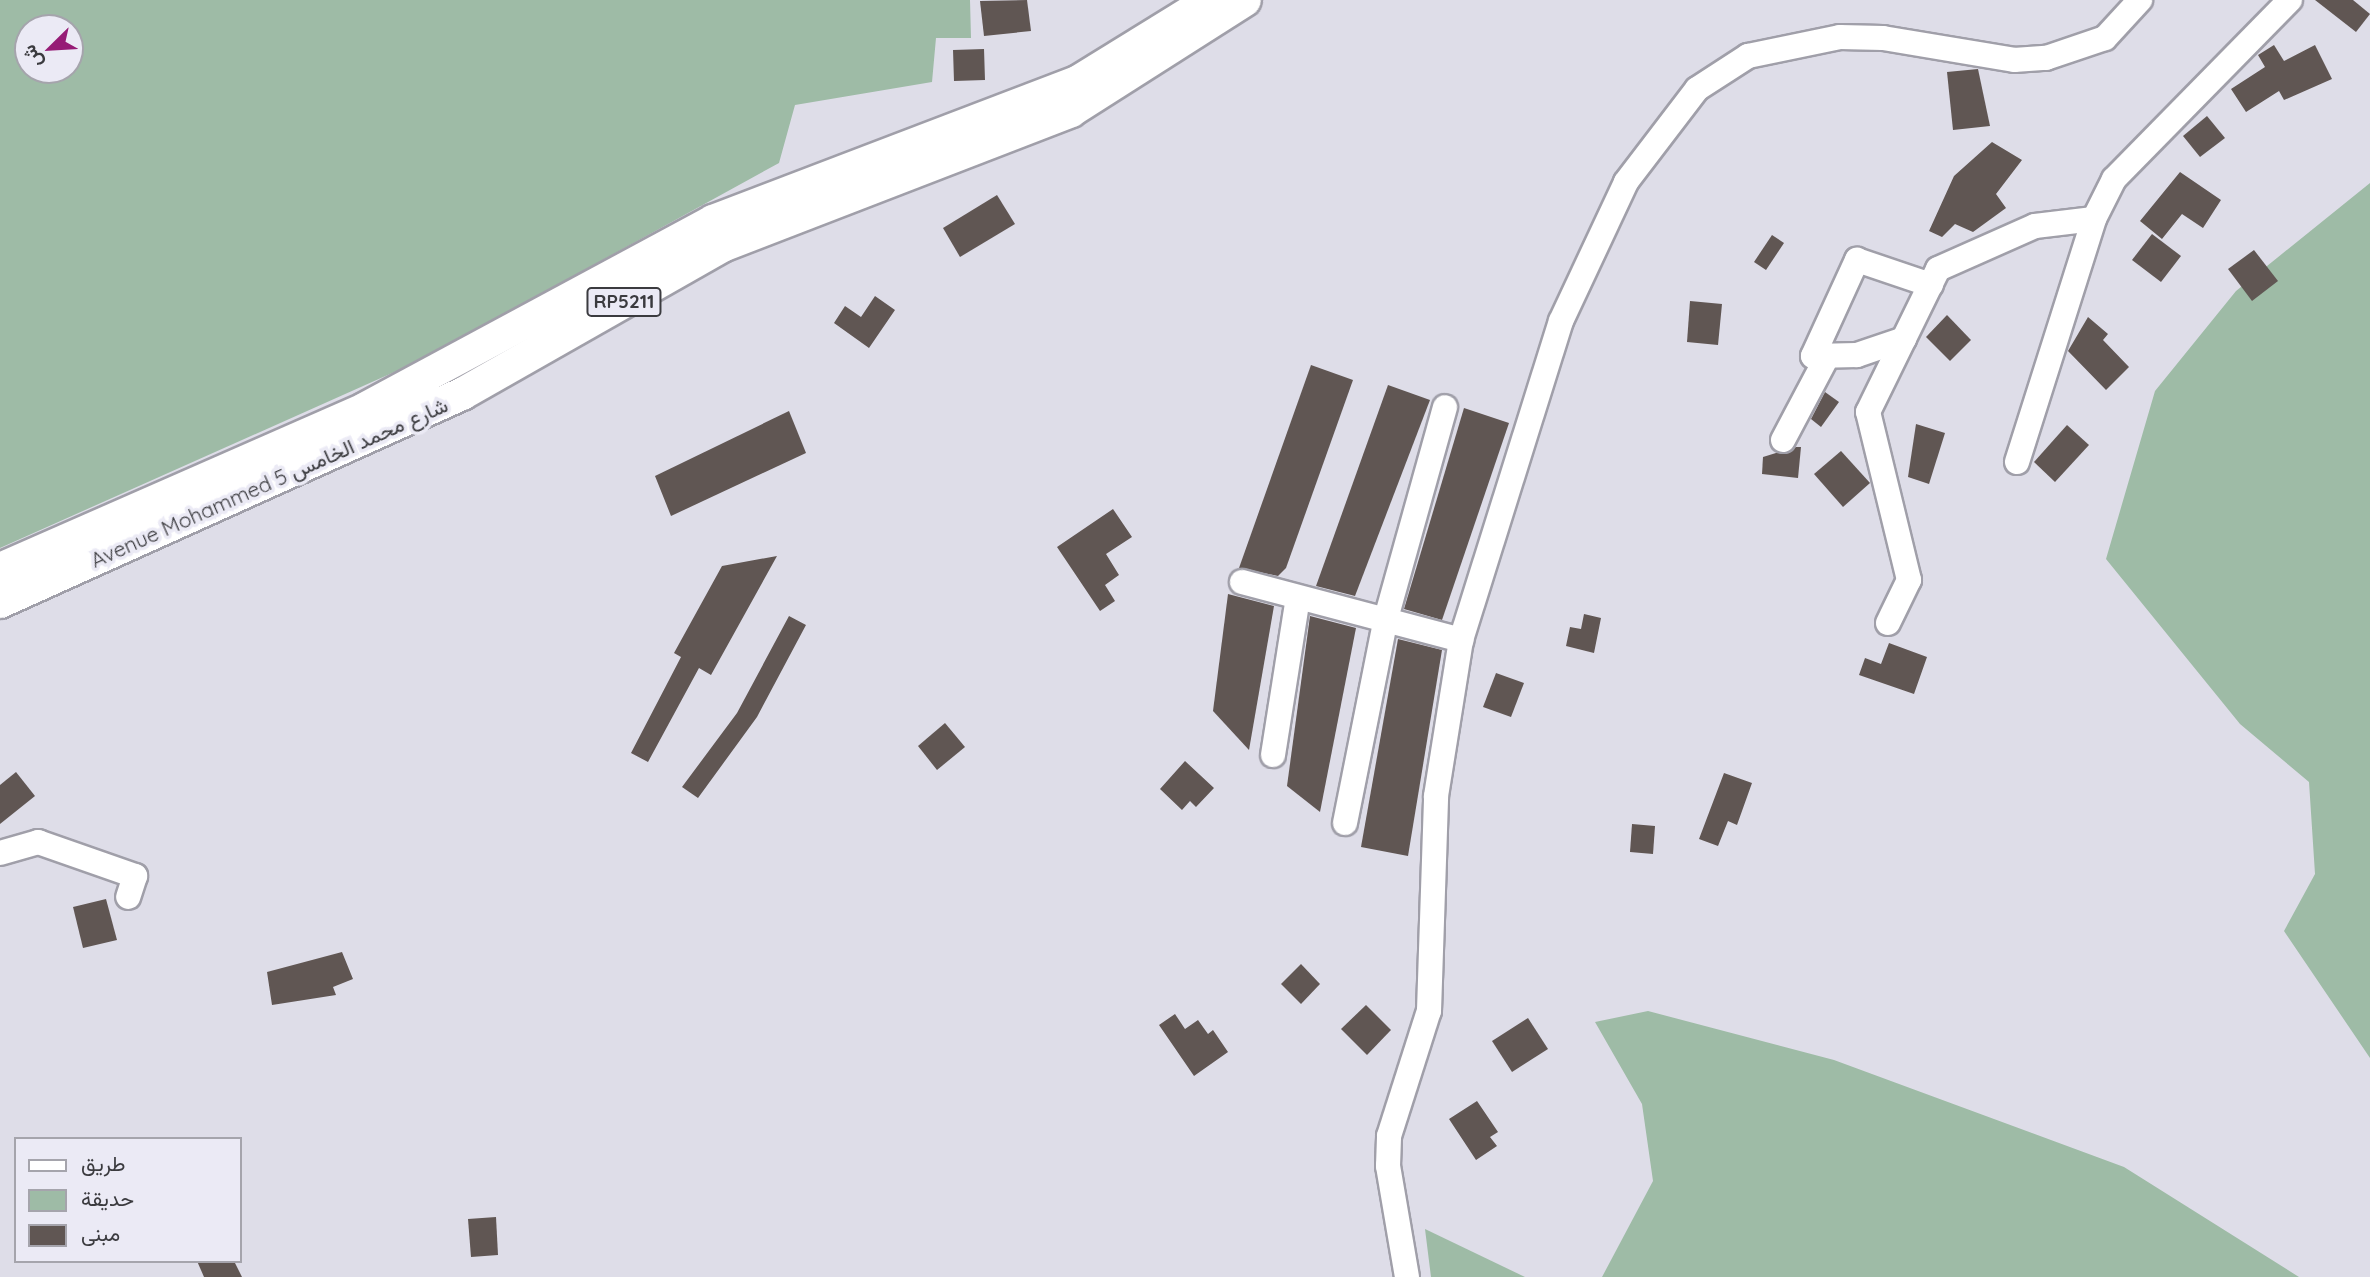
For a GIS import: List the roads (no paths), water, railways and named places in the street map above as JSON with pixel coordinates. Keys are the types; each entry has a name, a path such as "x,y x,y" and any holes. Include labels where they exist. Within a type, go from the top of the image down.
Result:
{"main road":[{"name":"Avenue Mohammed 5 شارع محمد الخامس","path":"0,569 366,408 713,221 1079,81 1210,0"},
{"name":"Avenue Mohammed 5 شارع محمد الخامس","path":"0,602 462,394 734,240 1071,111 1245,0"}],"street":[{"path":"1407,1277 1388,1167 1389,1136 1429,1011 1436,796 1461,640 1561,321 1594,240 1626,182 1697,89 1748,56 1840,37 1883,38 2014,60 2046,58 2105,38 2140,0"},
{"path":"2017,462 2094,219 2114,179 2290,0"},
{"path":"1888,623 1909,580 1868,412 1938,269 2035,226 2094,219"},
{"path":"1904,339 1857,355 1813,356 1857,260 1930,285"},
{"path":"1783,440 1828,355"},
{"path":"1345,822 1385,622 1445,407"},
{"path":"1242,582 1461,640"},
{"path":"1273,755 1298,598"},
{"path":"0,853 38,842 135,876 128,897"}]}
